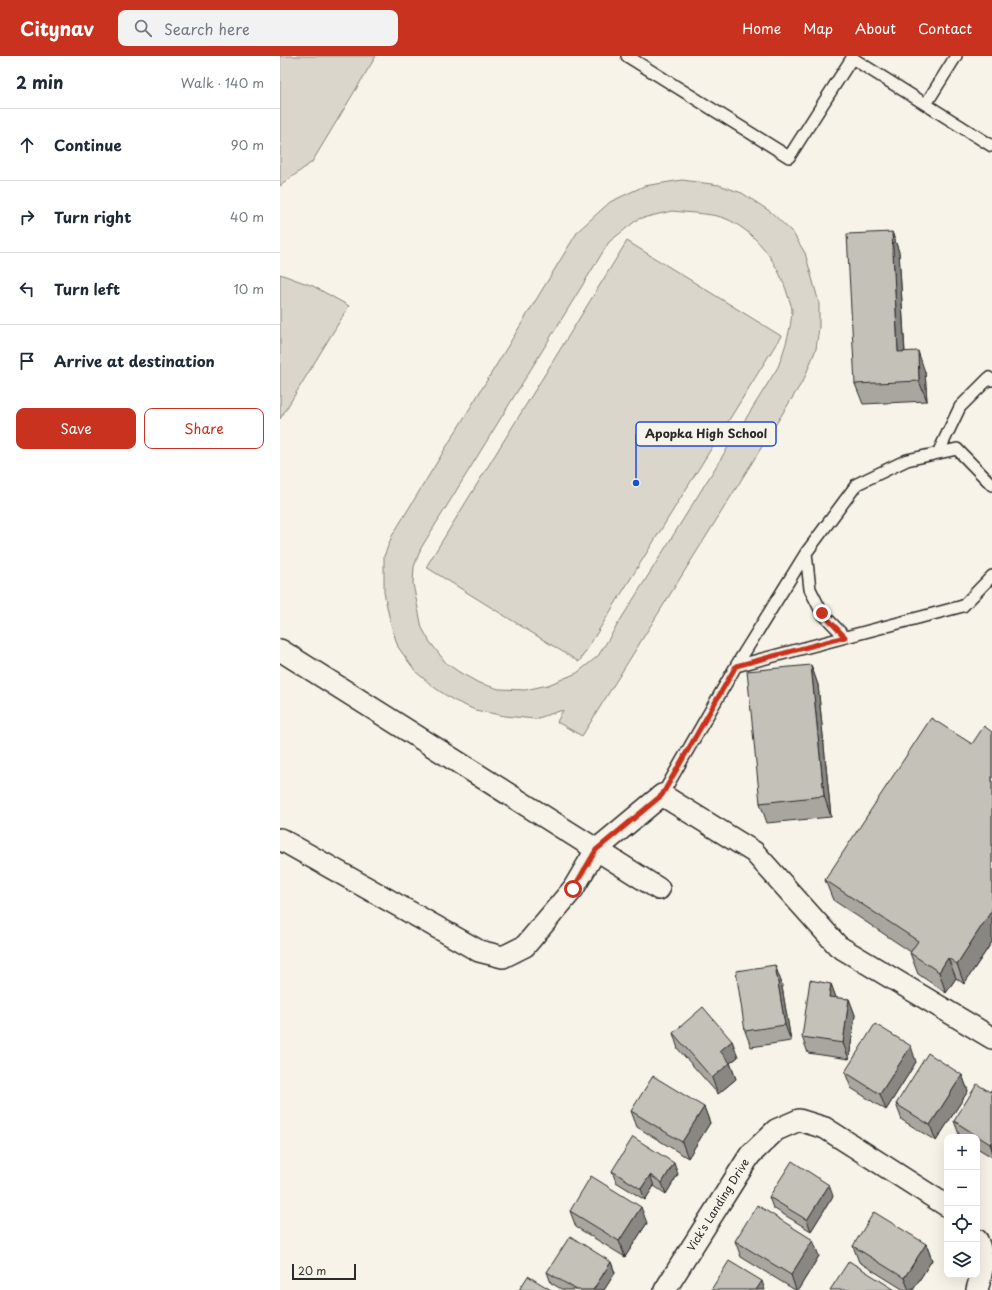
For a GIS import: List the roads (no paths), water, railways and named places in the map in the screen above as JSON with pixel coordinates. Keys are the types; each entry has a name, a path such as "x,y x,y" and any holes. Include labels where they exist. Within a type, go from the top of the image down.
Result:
{"street":[{"path":"280,650 659,890"},
{"path":"280,839 479,952 503,957 524,946 573,889 596,850 662,795 754,852 838,946 992,1038"},
{"name":"Vick's Landing Drive","path":"665,1290 750,1155 776,1130 799,1120 825,1128 944,1204"},
{"path":"976,1290 982,1274 982,1253 978,1242"}],"lane":[{"path":"627,56 789,157 853,57 992,146"},
{"path":"926,104 956,56"},
{"path":"938,453 960,407 991,377"},
{"path":"662,795 736,666 806,553 857,484 907,460 957,449 990,478"},
{"path":"806,553 810,590 822,613 845,637"},
{"path":"736,666 963,606 992,576"}],"place":[{"name":"Apopka High School","path":"636,483"}]}
